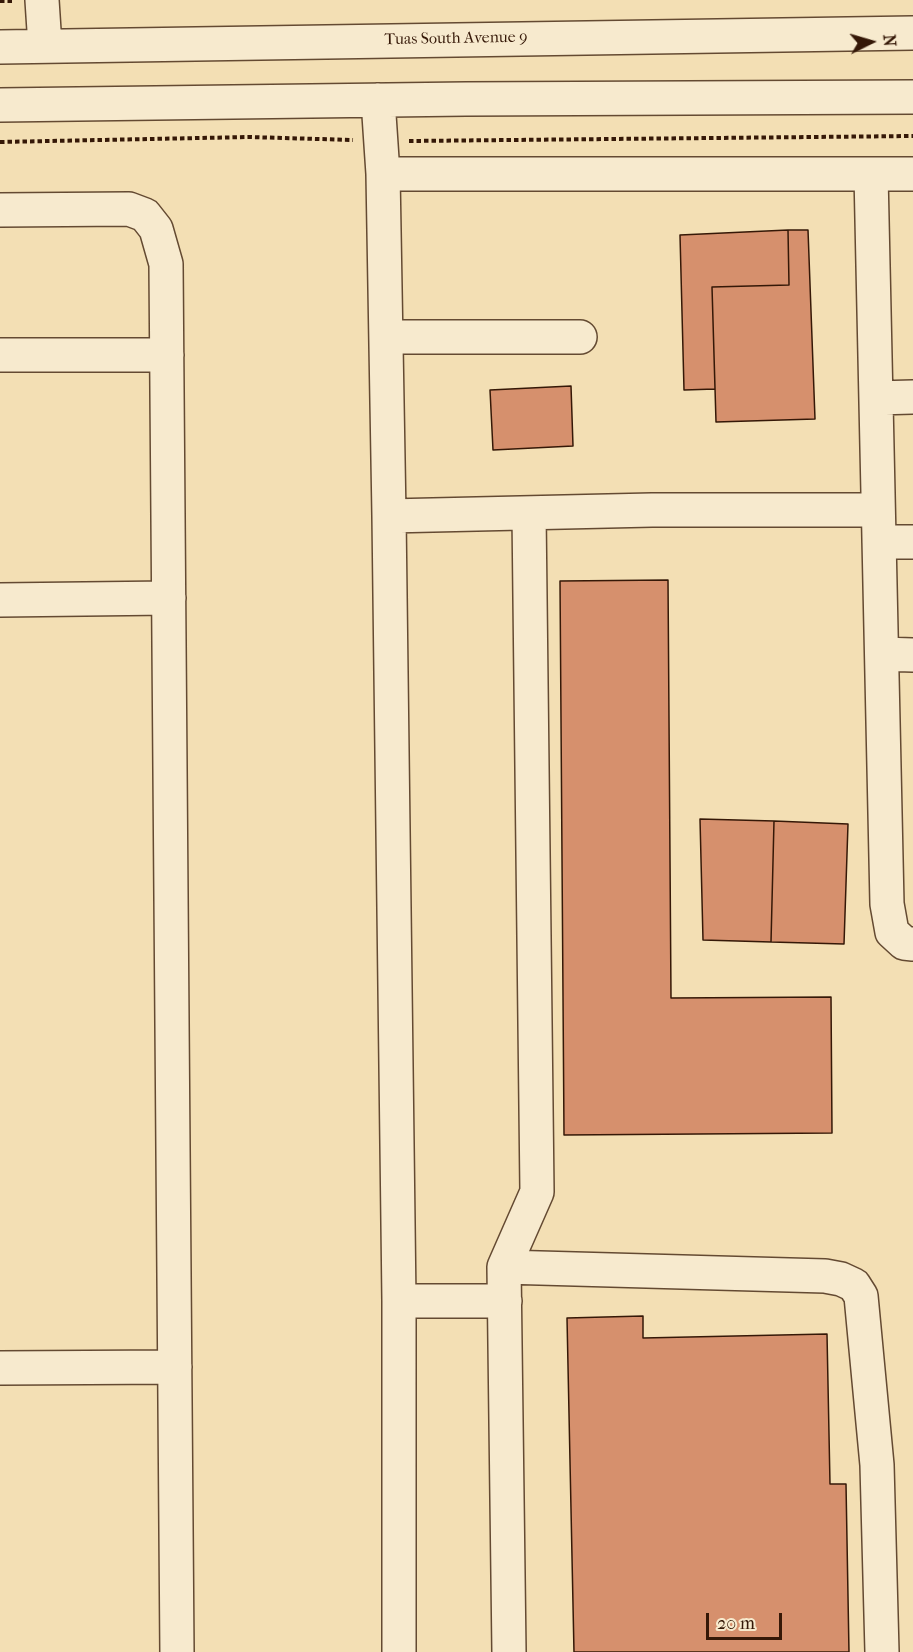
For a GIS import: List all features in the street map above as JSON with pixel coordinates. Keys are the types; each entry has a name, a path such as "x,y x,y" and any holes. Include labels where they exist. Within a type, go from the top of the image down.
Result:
{"street":[{"path":"42,0 45,46"},
{"name":"Tuas South Avenue 9","path":"0,47 913,33"},
{"path":"0,105 913,97"},
{"path":"378,100 383,174 389,516 399,1301 399,1652"},
{"path":"383,174 913,174"},
{"path":"871,174 879,526 897,655 887,904 892,932 904,943 913,944"},
{"path":"0,210 129,209 145,215 156,229 166,264 177,1652"},
{"path":"386,337 580,337"},
{"path":"0,355 167,355"},
{"path":"876,398 913,397"},
{"path":"389,516 652,510 879,526 913,542"},
{"path":"509,1652 504,1267 537,1192 529,513"},
{"path":"0,600 169,598"},
{"path":"504,1267 825,1276 841,1279 854,1285 861,1296 877,1465 882,1652"},
{"path":"399,1301 505,1301"},
{"path":"0,1368 175,1366"}],"path":[{"path":"0,142 249,137 381,141 913,136"}],"building":[{"path":"788,230 789,285 712,287 715,389 684,390 680,235"},
{"path":"788,230 808,230 815,419 716,422 712,287 789,285"},
{"path":"571,386 573,446 493,450 490,390"},
{"path":"668,580 671,998 831,997 832,1133 564,1135 560,581"},
{"path":"700,819 774,821 771,942 703,940"},
{"path":"774,821 848,824 844,944 771,942"},
{"path":"643,1316 643,1338 827,1334 830,1484 846,1484 849,1652 574,1652 567,1318"}]}
